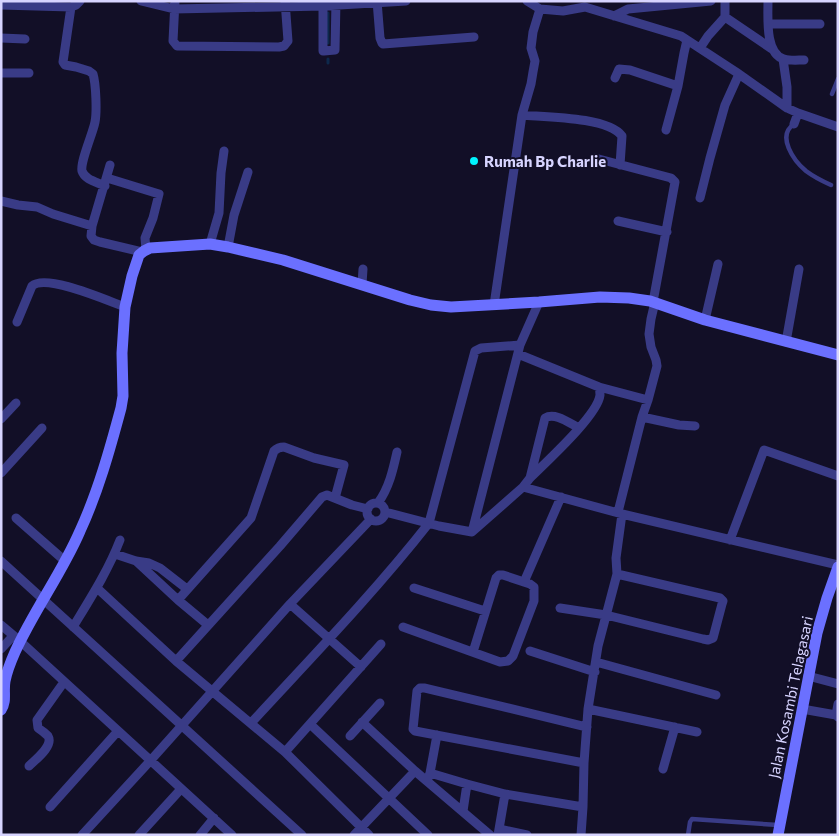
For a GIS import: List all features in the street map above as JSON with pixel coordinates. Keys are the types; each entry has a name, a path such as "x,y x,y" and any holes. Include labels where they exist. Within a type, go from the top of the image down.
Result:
{"street":[{"path":"1,5 71,6 76,5 80,1"},
{"path":"141,1 174,5 323,4 406,1"},
{"path":"527,1 540,9 563,11 585,4 614,16 681,36 787,108 838,127"},
{"path":"614,16 628,9 711,1"},
{"path":"700,48 706,38 725,17 725,1"},
{"path":"768,1 769,39 775,54 783,59 804,60"},
{"path":"377,2 380,40 383,44 474,38"},
{"path":"323,4 324,51 335,50 336,3"},
{"path":"174,5 173,41 176,46 279,47 284,46 287,42 286,4"},
{"path":"71,6 63,62 67,66 89,71 93,74 95,82 96,120 83,160 82,170 86,177 94,181 159,194 153,218 145,238 144,251"},
{"path":"494,305 522,115 531,84 534,61 531,50 533,32 540,9"},
{"path":"725,17 772,49"},
{"path":"769,24 820,24"},
{"path":"1,38 25,39"},
{"path":"666,130 678,86 687,40"},
{"path":"783,59 787,87 787,108"},
{"path":"615,78 619,69 630,70 678,86"},
{"path":"1,73 29,74"},
{"path":"700,198 725,105 739,74"},
{"path":"794,124 798,113"},
{"path":"522,115 589,120 620,132 622,136 620,165"},
{"path":"210,244 219,213 220,173 224,151"},
{"path":"581,835 588,709 598,646 617,574 616,558 620,513 642,417 657,366 649,334 675,182 674,180 595,158"},
{"path":"110,165 92,226 91,236 95,240 144,251"},
{"path":"228,247 234,215 248,172"},
{"path":"1,201 37,207 92,226"},
{"path":"618,221 667,232"},
{"path":"1,710 5,700 5,680 17,638 65,561 81,530 101,478 123,396 122,353 125,308 132,276 139,255 153,247 210,244 228,247 283,260 431,305 451,307 612,297 629,298 654,302 705,320 838,355"},
{"path":"705,320 718,264"},
{"path":"362,284 363,269"},
{"path":"786,342 798,269"},
{"path":"17,322 32,286 40,282 64,285 125,308"},
{"path":"472,532 519,350 539,302"},
{"path":"251,723 411,546 429,523 475,351 481,348 519,350 599,387 648,400"},
{"path":"472,532 523,487 579,428 597,403 600,393 599,387"},
{"path":"1,418 16,403"},
{"path":"1,404 8,411"},
{"path":"530,478 545,418 550,416 558,417 579,428"},
{"path":"642,417 679,425 695,426"},
{"path":"1,473 42,428"},
{"path":"178,600 251,518 274,451 278,448 344,465 335,498"},
{"path":"730,540 764,450 838,476"},
{"path":"371,519 368,509 372,504 378,503 384,496 397,452"},
{"path":"523,487 620,513 838,566"},
{"path":"176,661 322,497 327,495 368,509"},
{"path":"524,582 561,497"},
{"path":"378,503 385,512"},
{"path":"385,512 439,526 472,532"},
{"path":"371,519 380,519 385,512"},
{"path":"16,518 65,561"},
{"path":"82,835 290,604 371,519"},
{"path":"73,627 97,588 115,554 120,540"},
{"path":"115,554 149,563 160,568 187,589"},
{"path":"1,561 302,835"},
{"path":"136,561 208,625"},
{"name":"Jalan Kosambi Telagasari","path":"778,830 817,633 838,566"},
{"path":"560,608 606,616 708,640 713,638 723,601 720,598 617,574"},
{"path":"403,627 500,662 508,661 513,656 534,600 534,587 499,575 496,578 473,652"},
{"path":"97,588 176,661 284,752 369,835"},
{"path":"414,588 485,611"},
{"path":"290,604 361,667"},
{"path":"1,625 232,835"},
{"path":"1,649 17,638"},
{"path":"284,752 381,644"},
{"path":"530,651 595,672"},
{"path":"596,662 716,695"},
{"path":"808,676 838,684"},
{"path":"29,766 42,754 49,742 48,737 38,728 37,720 64,682"},
{"path":"584,763 413,730 417,691 420,688 587,727"},
{"path":"350,736 380,703"},
{"path":"802,708 837,716 838,704"},
{"path":"588,709 697,732"},
{"path":"362,722 415,771 429,777 505,794 583,807"},
{"path":"310,724 428,835"},
{"path":"663,770 675,727"},
{"path":"50,807 118,730"},
{"path":"429,777 437,735"},
{"path":"354,835 415,771"},
{"path":"429,777 463,812 490,835"},
{"path":"463,812 467,784"},
{"path":"139,835 181,789"},
{"path":"505,794 498,832 527,835"},
{"path":"200,835 214,818"}],"lane":[{"path":"832,94 838,79"},
{"path":"794,124 789,128 786,135 787,144 794,158 806,171 831,185"},
{"path":"688,835 692,819 778,830"}],"waterway":[{"path":"328,13 328,43"}],"place":[{"name":"Rumah Bp Charlie","path":"474,161"}]}
